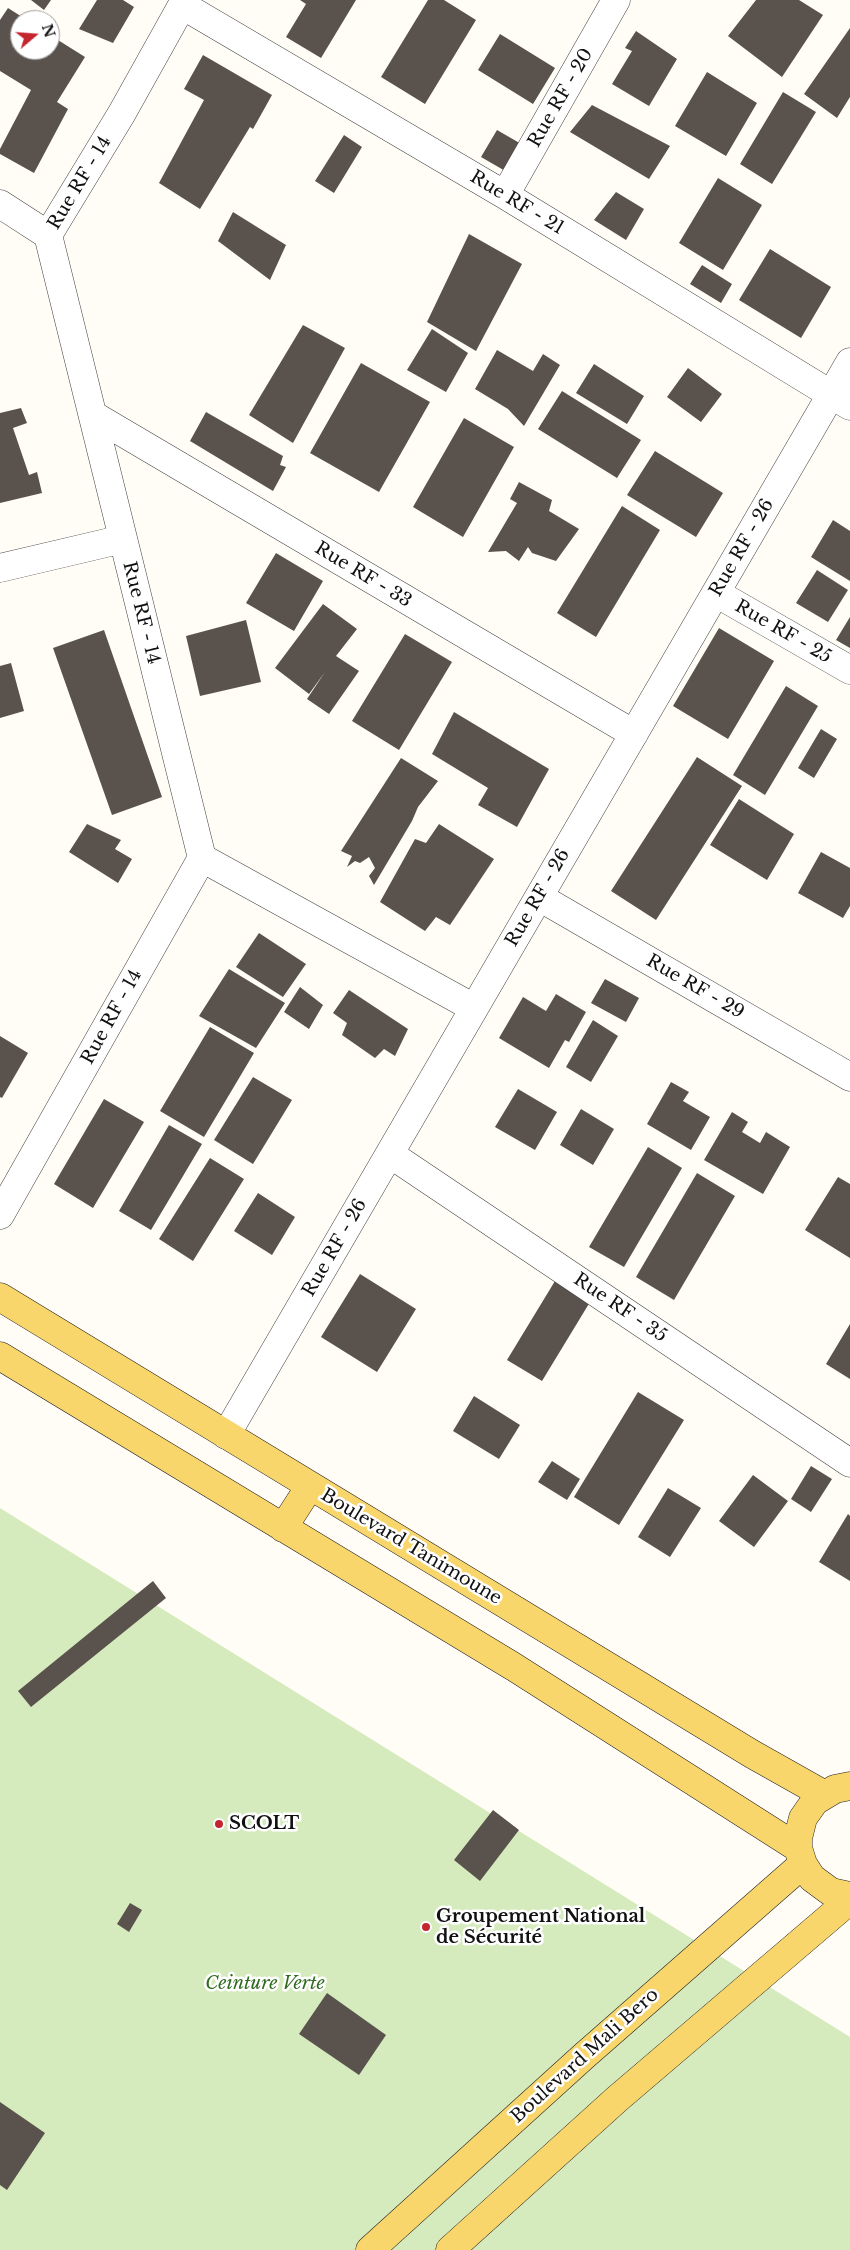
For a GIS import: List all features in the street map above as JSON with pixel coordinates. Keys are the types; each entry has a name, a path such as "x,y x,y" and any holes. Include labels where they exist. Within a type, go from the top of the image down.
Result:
{"main road":[{"name":"Boulevard Tanimoune","path":"0,1297 752,1754 823,1794"},
{"path":"0,1356 514,1667 800,1856"},
{"path":"284,1528 310,1486"},
{"path":"850,1786 823,1794 815,1801 803,1818 798,1838 800,1856 812,1878 824,1888 839,1895 850,1896"},
{"name":"Boulevard Mali Bero","path":"370,2250 584,2056 800,1856"},
{"path":"450,2250 617,2099 850,1900"}],"street":[{"name":"Rue RF - 20","path":"505,195 616,0"},
{"name":"Rue RF - 21","path":"184,3 505,195 840,400"},
{"name":"Rue RF - 14","path":"0,1215 202,858 48,235 122,114 184,3"},
{"path":"0,204 48,235"},
{"name":"Rue RF - 26","path":"226,1434 716,593 840,400 850,362"},
{"name":"Rue RF - 33","path":"93,415 634,734"},
{"path":"0,568 123,539"},
{"name":"Rue RF - 25","path":"716,593 850,670"},
{"path":"202,858 474,1008"},
{"name":"Rue RF - 29","path":"539,896 850,1077"},
{"name":"Rue RF - 35","path":"390,1154 850,1463"}],"green space":[{"name":"Ceinture Verte","path":"0,1508 850,2037 850,2250 0,2250"}],"building":[{"path":"31,0 51,0 44,10"},
{"path":"97,0 123,0 134,7 113,43 79,29"},
{"path":"300,0 356,0 321,58 286,37 306,4"},
{"path":"428,0 444,0 476,20 425,104 381,77"},
{"path":"756,0 799,0 823,15 782,77 728,36"},
{"path":"8,8 11,10 10,60 60,60 60,41 85,57 57,102 68,109 34,173 0,154 0,149 31,90 0,71 0,20"},
{"path":"850,28 850,97 837,118 804,94"},
{"path":"636,31 677,59 649,106 612,84 632,51 625,48"},
{"path":"500,34 555,68 533,104 478,70"},
{"path":"203,55 272,95 253,129 250,127 200,209 159,183 204,100 184,89"},
{"path":"707,72 757,103 726,156 675,126"},
{"path":"783,92 816,112 772,184 740,164"},
{"path":"592,105 670,146 649,179 570,132"},
{"path":"497,130 523,145 507,172 481,157"},
{"path":"344,135 362,147 334,193 315,181"},
{"path":"718,178 762,205 723,270 679,243"},
{"path":"616,192 644,209 626,240 594,220"},
{"path":"233,212 286,245 270,280 218,241"},
{"path":"469,234 522,264 476,351 427,322"},
{"path":"770,249 831,287 801,338 739,300"},
{"path":"702,265 732,284 721,303 690,284"},
{"path":"303,325 345,348 293,443 249,415"},
{"path":"432,329 468,353 446,392 407,370"},
{"path":"497,350 533,371 543,354 560,365 524,426 508,409 475,389"},
{"path":"361,363 430,402 379,492 310,453"},
{"path":"594,364 644,396 627,424 576,393"},
{"path":"688,368 722,394 701,422 667,397"},
{"path":"562,391 641,440 617,478 538,429"},
{"path":"21,408 27,423 13,428 29,475 37,472 42,493 0,503 0,413"},
{"path":"206,412 283,456 280,465 286,467 273,491 190,441"},
{"path":"464,418 514,447 463,537 413,507"},
{"path":"655,451 723,493 696,537 627,495"},
{"path":"519,482 552,500 549,511 579,529 556,561 532,553 528,547 519,561 506,551 488,552 517,503 510,499"},
{"path":"622,506 660,530 596,637 557,613"},
{"path":"833,520 850,531 850,581 811,557"},
{"path":"276,553 323,581 294,631 246,603"},
{"path":"817,570 848,590 828,622 796,603"},
{"path":"323,604 357,629 336,656 359,671 329,714 307,699 325,672 309,694 275,668"},
{"path":"850,617 850,648 836,640"},
{"path":"246,620 261,682 200,696 186,636"},
{"path":"719,628 774,661 728,739 673,706"},
{"path":"104,630 162,797 112,815 53,648"},
{"path":"405,634 452,662 399,750 352,721"},
{"path":"11,663 24,711 0,718 0,666"},
{"path":"786,686 818,706 765,795 733,775"},
{"path":"454,712 549,769 517,827 478,805 488,788 432,754"},
{"path":"821,729 837,739 814,778 798,768"},
{"path":"697,757 742,786 656,920 611,891"},
{"path":"401,758 438,781 418,807 412,821 374,885 369,876 375,868 369,857 360,863 355,861 347,867 352,856 341,851"},
{"path":"739,799 794,834 767,880 710,845"},
{"path":"87,824 121,840 115,849 132,859 118,883 69,852"},
{"path":"439,824 494,859 450,925 436,917 425,931 380,902 415,839 426,843"},
{"path":"821,852 850,868 850,906 843,918 798,893"},
{"path":"259,933 306,964 283,997 236,967"},
{"path":"229,969 285,1003 256,1048 199,1016"},
{"path":"605,979 639,998 626,1022 591,1003"},
{"path":"300,987 323,1005 309,1029 284,1012"},
{"path":"349,990 408,1029 395,1056 384,1049 375,1058 342,1035 347,1023 333,1013"},
{"path":"556,994 586,1012 569,1042 565,1040 549,1068 499,1038 523,997 546,1011"},
{"path":"593,1020 618,1036 591,1082 566,1067"},
{"path":"210,1027 254,1053 204,1137 160,1111"},
{"path":"0,1036 28,1053 2,1098 0,1097"},
{"path":"253,1077 292,1100 253,1164 214,1140"},
{"path":"671,1082 689,1092 683,1101 710,1117 691,1150 647,1124"},
{"path":"518,1089 557,1112 535,1150 495,1127"},
{"path":"104,1099 144,1122 93,1208 54,1184"},
{"path":"581,1109 614,1129 593,1165 560,1145"},
{"path":"732,1112 748,1122 742,1132 760,1143 766,1132 790,1147 763,1194 704,1160"},
{"path":"169,1125 202,1144 151,1230 119,1211"},
{"path":"648,1147 682,1168 624,1267 589,1247"},
{"path":"210,1158 244,1179 193,1261 159,1239"},
{"path":"697,1173 735,1196 674,1300 636,1277"},
{"path":"838,1177 850,1184 850,1258 805,1230"},
{"path":"258,1193 295,1217 272,1255 234,1231"},
{"path":"360,1274 416,1309 377,1372 321,1337"},
{"path":"555,1281 590,1302 542,1381 507,1360"},
{"path":"850,1324 850,1379 826,1364"},
{"path":"638,1392 684,1420 619,1525 574,1497"},
{"path":"474,1396 520,1425 499,1459 453,1431"},
{"path":"552,1461 580,1479 567,1500 538,1482"},
{"path":"811,1466 832,1479 811,1512 791,1499"},
{"path":"753,1475 788,1501 754,1547 719,1521"},
{"path":"668,1488 701,1508 670,1557 638,1537"},
{"path":"848,1514 850,1516 850,1581 819,1562"},
{"path":"153,1581 166,1598 31,1707 18,1691"},
{"path":"493,1810 519,1830 480,1881 454,1860"},
{"path":"130,1903 142,1910 129,1932 117,1924"},
{"path":"327,1993 386,2035 359,2075 299,2034"},
{"path":"0,2102 45,2133 7,2190 0,2185"}],"place":[{"name":"SCOLT","path":"219,1824"},
{"name":"Groupement National de Sécurité","path":"426,1927"}]}
